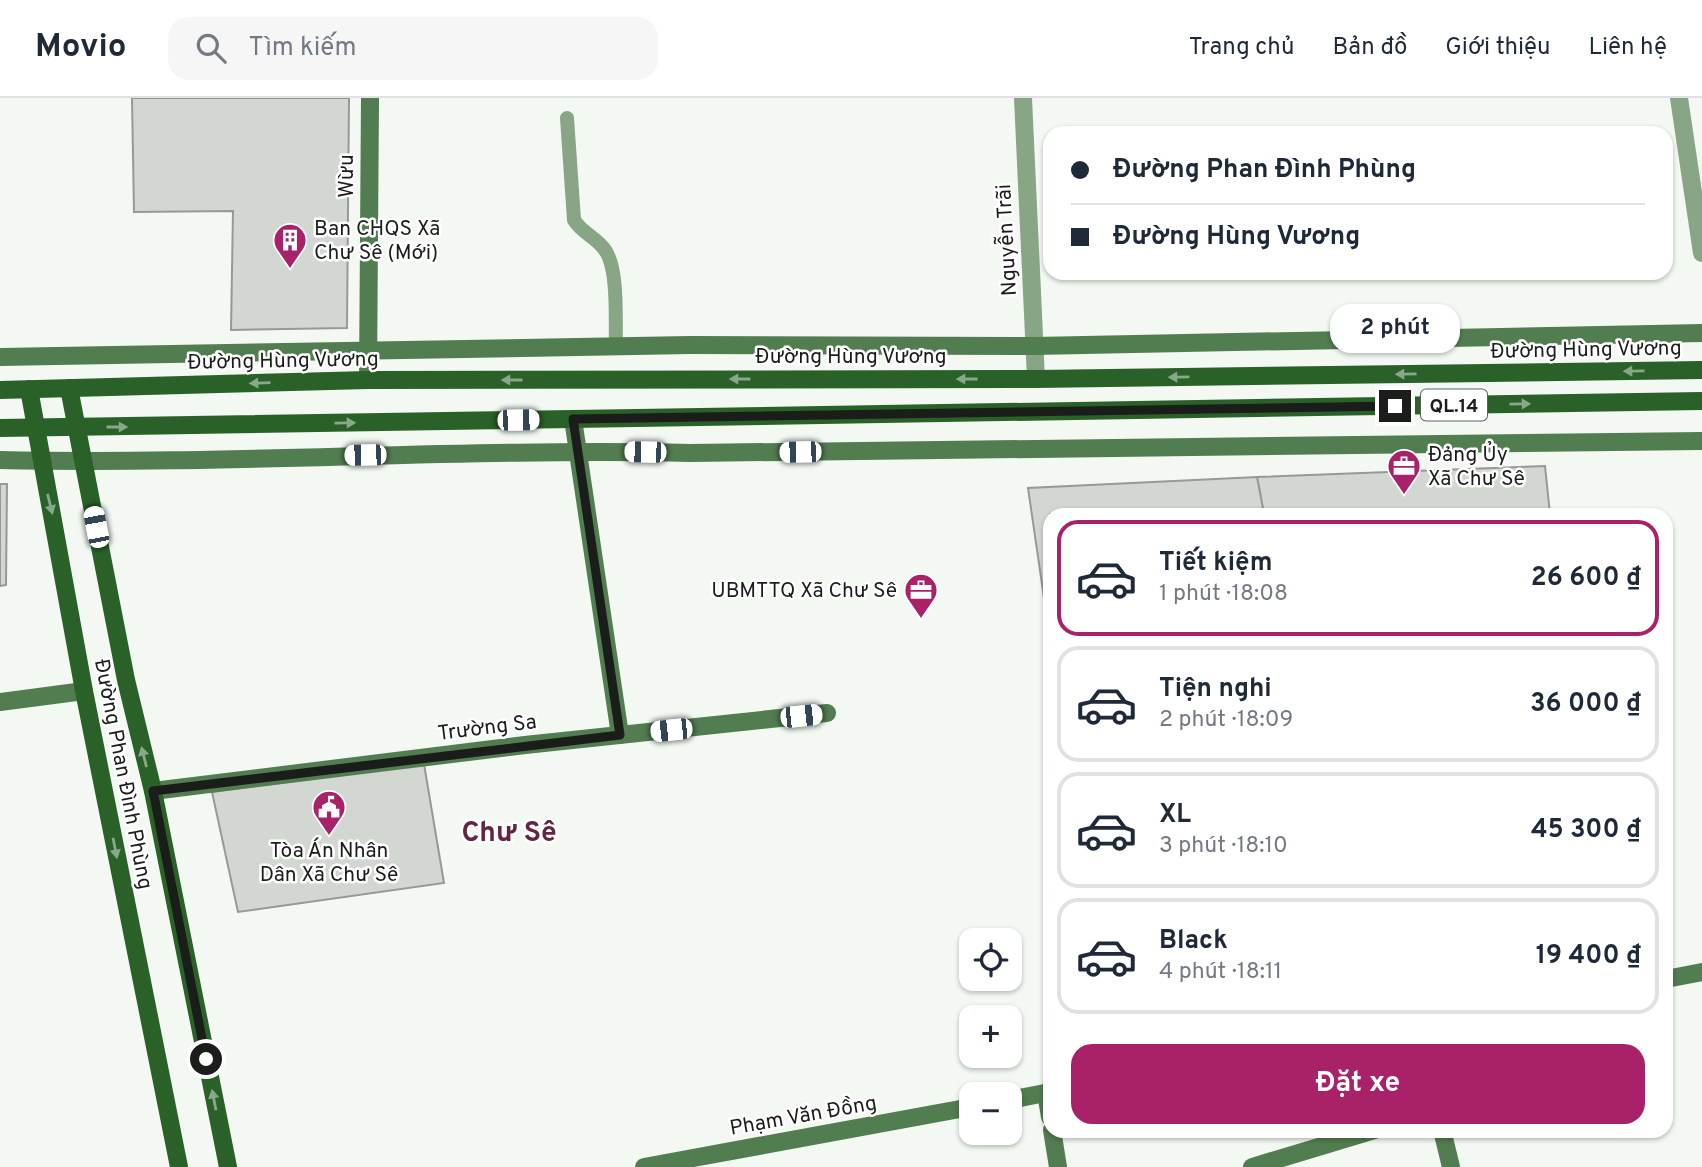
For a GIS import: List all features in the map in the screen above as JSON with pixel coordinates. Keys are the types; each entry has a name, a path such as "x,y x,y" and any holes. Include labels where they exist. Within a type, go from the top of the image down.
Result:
{"main road":[{"name":"Đường Hùng Vương","path":"0,390 368,380 1035,379 1702,370"},
{"name":"Đường Phan Đình Phùng","path":"69,388 126,680 153,791 228,1167"},
{"name":"Đường Phan Đình Phùng","path":"29,389 84,691 179,1167"},
{"name":"QL.14","path":"0,428 1702,401"}],"street":[{"name":"Wừu","path":"368,380 370,98"},
{"name":"Nguyễn Trãi","path":"1023,98 1035,379"},
{"path":"1679,98 1702,253"},
{"name":"Đường Hùng Vương","path":"0,357 616,347 1034,346 1702,334"},
{"path":"573,419 620,735"},
{"path":"0,460 83,461 578,451 690,453 1702,441"},
{"path":"0,702 84,691"},
{"name":"Trường Sa","path":"153,791 827,713"},
{"path":"1673,978 1702,972"},
{"path":"1022,1097 1043,1093"},
{"name":"Phạm Văn Đồng","path":"644,1167 959,1109"},
{"path":"1053,1138 1058,1167"},
{"path":"1252,1167 1348,1138"},
{"path":"1444,1138 1451,1167"}],"lane":[{"path":"567,118 575,220 578,227 606,250 611,264 616,347"}],"building":[{"name":"Ban CHQS Xã Chư Sê (Mới)","path":"132,98 349,98 347,328 231,330 233,211 134,212"},
{"name":"Đảng Ủy Xã Chư Sê","path":"1545,466 1549,508 1263,508 1257,477"},
{"path":"1257,477 1263,508 1043,508 1043,591 1028,488"},
{"path":"0,484 7,484 6,585 0,586"},
{"name":"Tòa Án Nhân Dân Xã Chư Sê","path":"424,764 444,883 238,912 212,792"}],"place":[{"name":"Ban CHQS Xã Chư Sê (Mới)","path":"290,270"},
{"name":"Đảng Ủy Xã Chư Sê","path":"1404,496"},
{"name":"UBMTTQ Xã Chư Sê","path":"921,620"},
{"name":"Tòa Án Nhân Dân Xã Chư Sê","path":"329,837"}],"district":[{"name":"Chư Sê","path":"509,831"}],"route":[{"path":"206,1059 153,791 620,735 573,419 1395,406"}]}
